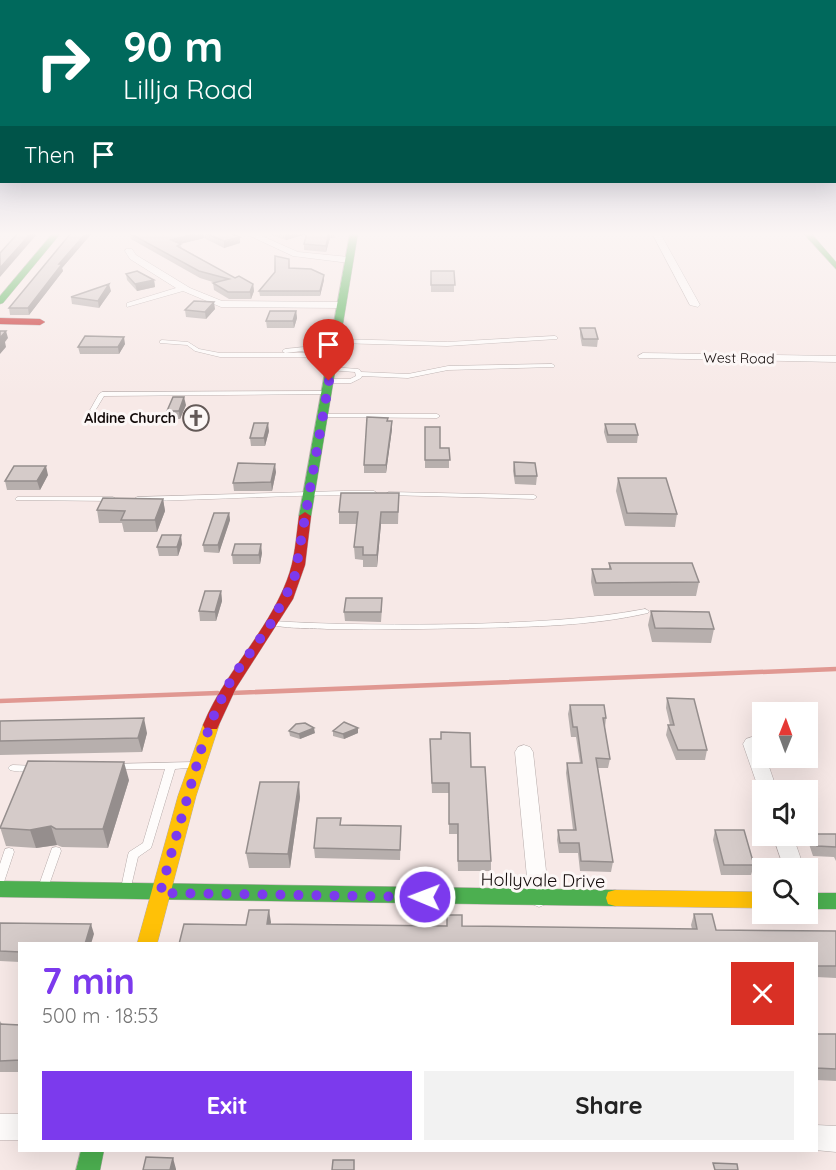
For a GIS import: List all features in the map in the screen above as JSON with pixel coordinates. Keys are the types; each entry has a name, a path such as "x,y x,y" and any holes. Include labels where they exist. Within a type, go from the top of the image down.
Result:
{"street":[{"path":"0,302 12,288"},
{"path":"130,305 184,288 204,300 221,304 342,305"},
{"path":"148,942 196,765 219,704 232,678 271,623 294,580 345,288"},
{"path":"686,288 695,305"},
{"path":"0,321 40,322"},
{"name":"West Road","path":"643,356 836,359"},
{"path":"524,752 539,898"},
{"name":"Hollyvale Drive","path":"0,889 752,900"},
{"path":"818,901 836,901"},
{"path":"0,1126 18,1127"},
{"path":"818,1138 836,1139"},
{"path":"88,1170 92,1152"}],"lane":[{"path":"93,410 102,394 332,364 447,344 555,339"},
{"path":"162,342 188,344 210,354 269,355 332,364 354,369 359,374 408,376 448,368 552,366"},
{"path":"332,364 351,381 357,379 359,374"},
{"path":"323,416 437,416"},
{"path":"127,499 218,499 310,492 534,498"},
{"path":"18,499 117,499"},
{"path":"271,623 355,627 514,625 593,621 645,611"},
{"path":"125,892 133,855 147,844 171,765"},
{"path":"103,767 196,765"},
{"path":"13,768 46,768"},
{"path":"42,890 56,851"},
{"path":"0,879 9,852"}],"building":[{"path":"26,288 44,288 28,308 9,308"},
{"path":"98,288 107,288 98,301 71,297"},
{"path":"221,288 252,288 250,292 228,292"},
{"path":"262,288 321,288 320,291 259,291"},
{"path":"194,301 214,302 205,312 185,310"},
{"path":"270,311 296,311 293,321 266,321"},
{"path":"580,328 595,328 598,339 583,339"},
{"path":"85,336 124,337 118,347 78,347"},
{"path":"173,397 184,397 179,411 167,411"},
{"path":"367,417 388,418 387,421 392,421 386,465 364,465"},
{"path":"254,423 268,423 264,438 250,438"},
{"path":"605,424 635,424 638,435 608,435"},
{"path":"425,427 440,427 440,448 449,448 450,460 425,460"},
{"path":"514,462 535,463 537,476 515,476"},
{"path":"238,463 275,464 271,482 233,483"},
{"path":"14,466 46,466 37,481 5,481"},
{"path":"618,478 666,478 677,514 627,513"},
{"path":"341,493 399,493 398,512 381,512 377,555 363,555 363,547 354,547 358,512 339,512"},
{"path":"103,498 163,499 155,520 121,520 125,511 97,510"},
{"path":"214,513 229,513 218,545 203,545"},
{"path":"162,535 181,535 177,547 157,547"},
{"path":"235,544 261,544 259,555 232,555"},
{"path":"609,563 692,563 699,582 596,583 592,569 611,569"},
{"path":"205,591 221,591 215,612 199,611"},
{"path":"346,598 382,598 381,612 344,612"},
{"path":"651,611 709,612 714,629 655,628"},
{"path":"667,698 694,699 707,750 678,750 668,725 674,725"},
{"path":"570,705 604,705 606,718 603,718 610,759 596,758 613,862 581,861 579,843 560,843 558,830 576,830 567,763 582,763 577,727 573,727"},
{"path":"144,718 138,738 0,741 0,721"},
{"path":"344,722 358,728 343,734 333,731"},
{"path":"305,723 314,728 299,734 289,731 296,724"},
{"path":"441,732 470,733 471,767 485,767 491,861 458,861 458,824 449,824 449,783 432,783 430,739 441,739"},
{"path":"28,761 124,762 103,829 56,829 51,826 30,830 0,828"},
{"path":"260,782 299,782 288,854 246,853"},
{"path":"317,818 341,818 340,825 401,826 400,850 314,848"},
{"path":"715,830 744,830 752,865 724,865"},
{"path":"818,834 836,834 836,847 817,846"},
{"path":"249,910 269,910 267,924 447,926 447,915 462,915 462,926 697,929 694,914 712,914 716,930 836,931 836,966 818,966 818,942 180,942 184,924 246,925"},
{"path":"0,923 91,924 86,942 18,942 18,952 0,951"},
{"path":"0,1024 18,1025 18,1060 0,1061"},
{"path":"818,1034 836,1034 836,1069 818,1068"},
{"path":"146,1157 173,1158 170,1170 143,1170"},
{"path":"333,1160 354,1160 354,1170 332,1170"},
{"path":"713,1163 737,1164 738,1170 715,1170"}],"waterway":[{"path":"232,693 836,669"},
{"path":"0,701 218,693"}],"traffic: fast":[{"path":"0,301 11,288"},
{"path":"305,516 345,288"},
{"path":"0,889 615,898"},
{"path":"818,901 836,901"},
{"path":"88,1170 92,1152"}],"traffic: slow":[{"path":"148,942 187,796 211,725"},
{"path":"615,898 752,900"}],"traffic: jam":[{"path":"0,321 40,322"},
{"path":"211,725 228,687 286,599 298,565 305,516"}],"place":[{"name":"Aldine Church","path":"196,418"}],"route":[{"path":"329,381 294,580 270,625 232,678 216,710 201,750 160,893 425,897"}]}
